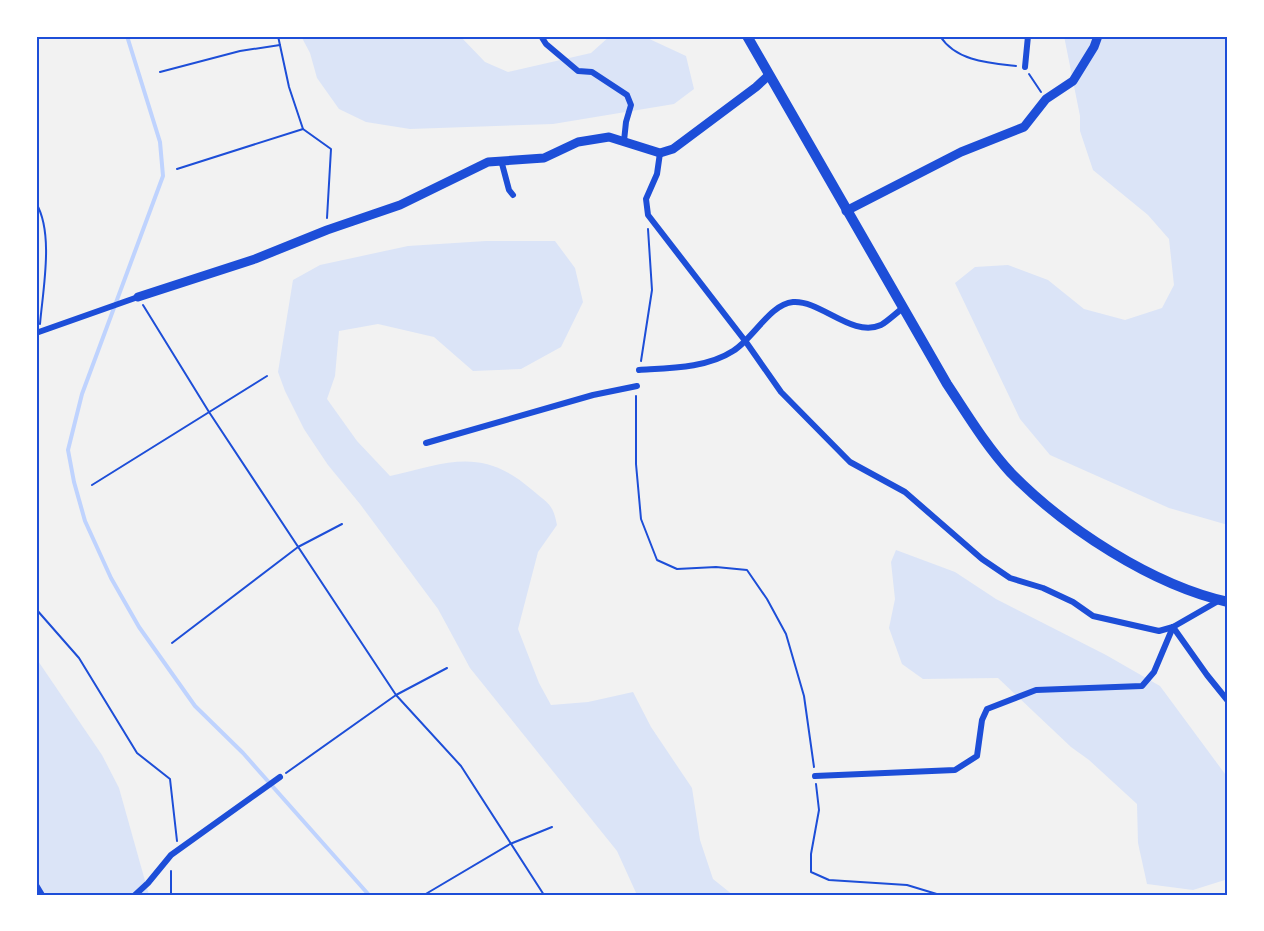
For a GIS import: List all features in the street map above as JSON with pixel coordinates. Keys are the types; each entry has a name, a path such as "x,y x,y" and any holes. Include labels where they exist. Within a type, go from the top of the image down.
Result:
{"main road":[{"path":"747,36 947,384 982,437 1011,472 1093,541 1158,576 1224,601"}],"street":[{"path":"541,36 546,44 579,71 592,72 627,95 631,105 624,141"},
{"path":"1025,67 1028,36"},
{"path":"846,211 961,152 1024,127 1046,99 1073,81 1094,47 1098,36"},
{"path":"38,332 255,258 400,205 488,162 544,158 578,142 609,137 660,153 673,149 769,75"},
{"path":"660,153 657,174 646,199 648,214 746,342 781,393 850,462 905,492 982,560 1010,578 1043,588 1073,602 1094,616 1159,631 1173,627 1224,601"},
{"path":"501,160 509,190 513,195"},
{"path":"639,370 681,367 714,360 732,352 746,342 781,306 794,302 811,306 851,324 867,327 880,325 903,308"},
{"path":"426,443 593,395 637,386"},
{"path":"1173,627 1228,701"},
{"path":"815,776 955,770 976,756 982,720 987,709 1036,690 1142,686 1154,672 1173,627"},
{"path":"135,895 171,855 280,777"},
{"path":"36,885 42,895"}],"path":[{"path":"278,36 289,87 303,129 331,149 327,230"},
{"path":"940,36 947,47 962,56 1025,67 1046,99"},
{"path":"160,72 240,51 280,45"},
{"path":"177,169 303,129"},
{"path":"36,203 42,212 45,232 38,332"},
{"path":"639,370 645,347 652,290 648,214"},
{"path":"138,297 209,412 396,695 461,766 544,895"},
{"path":"92,484 267,376"},
{"path":"637,386 636,464 641,519 657,560 677,569 716,567 747,570 767,599 786,634 804,696 819,810 811,854 811,872 829,880 907,885 940,895"},
{"path":"172,644 298,547 342,524"},
{"path":"36,609 79,658 137,753 170,779 178,850"},
{"path":"280,777 396,695 447,668"},
{"path":"424,895 510,844 552,827"},
{"path":"171,855 171,895"}],"shaded area":[{"path":"301,36 460,36 485,62 508,72 591,53 610,36 643,36 686,56 694,89 674,104 553,124 410,129 366,122 339,109 317,78 310,53"},
{"path":"1064,36 1228,36 1228,525 1169,508 1050,455 1020,419 955,283 975,267 1008,265 1048,280 1084,309 1125,320 1162,308 1174,285 1169,239 1148,215 1093,170 1080,131 1080,116"},
{"path":"486,241 555,241 575,268 583,302 561,347 521,369 473,371 434,337 378,324 339,331 335,376 327,399 357,441 390,476 446,463 463,461 479,463 496,467 513,476 548,504 554,512 557,525 538,552 518,629 539,683 551,705 588,702 633,692 651,727 692,788 700,840 713,879 733,895 637,895 617,851 470,668 438,609 328,465 304,429 285,391 278,372 293,280 320,265 408,246"},
{"path":"896,550 955,572 996,599 1106,655 1160,686 1228,778 1228,879 1193,890 1147,884 1138,843 1137,804 1089,760 1071,747 998,678 923,679 902,664 889,628 895,599 891,562"},
{"path":"36,658 102,755 119,788 149,895 36,895"}],"waterway":[{"path":"127,36 160,142 163,176 82,394 68,450 74,482 85,521 111,578 139,627 195,706 243,753 369,895"}]}
